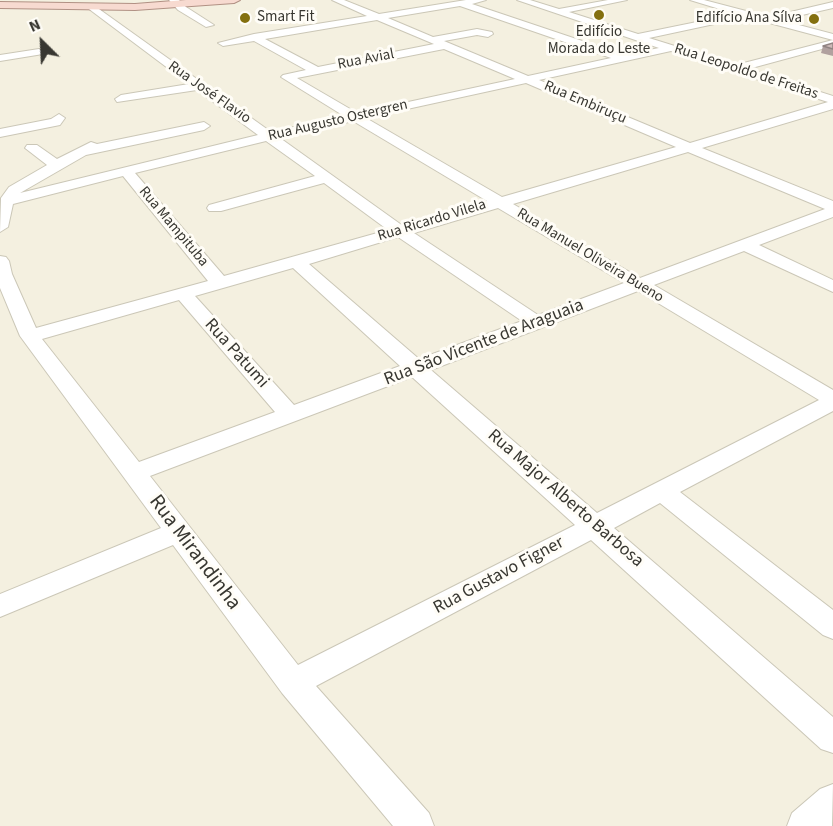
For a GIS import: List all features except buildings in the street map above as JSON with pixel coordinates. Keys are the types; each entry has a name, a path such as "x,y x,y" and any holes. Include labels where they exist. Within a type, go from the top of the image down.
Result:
{"main road":[{"path":"0,5 60,3 135,8 177,2 234,0"}],"street":[{"name":"Rua Embiruçu","path":"336,0 833,207"},
{"path":"223,43 482,0"},
{"name":"Rua Leopoldo de Freitas","path":"521,0 833,103"},
{"path":"558,12 623,0"},
{"path":"694,0 833,37"},
{"path":"177,2 181,8 209,25"},
{"path":"461,3 623,59"},
{"path":"767,20 833,5"},
{"name":"Rua José Flavio","path":"89,6 325,178 537,323"},
{"path":"637,37 748,14"},
{"path":"434,40 477,32 488,34"},
{"path":"254,37 315,70"},
{"path":"735,69 833,43"},
{"name":"Rua Avial","path":"286,77 446,45"},
{"name":"Rua Augusto Ostergren","path":"7,193 86,163 126,171 353,117 672,48"},
{"path":"0,58 39,52"},
{"path":"352,52 368,60"},
{"name":"Rua Manuel Oliveira Bueno","path":"286,77 833,401"},
{"path":"122,99 198,86"},
{"name":"Rua Ricardo Vilela","path":"30,336 296,262 833,103"},
{"path":"0,133 55,122 58,118"},
{"path":"0,227 7,193 57,166 86,163 204,126"},
{"path":"86,163 110,137"},
{"path":"32,148 57,166"},
{"name":"Rua Mampituba","path":"126,171 173,230 220,283"},
{"path":"215,208 325,178"},
{"name":"Rua São Vicente de Araguaia","path":"134,473 833,212"},
{"path":"745,245 833,287"},
{"name":"Rua Mirandinha","path":"0,261 3,274 30,336 293,684 416,826"},
{"name":"Rua Major Alberto Barbosa","path":"296,262 833,738"},
{"name":"Rua Patumi","path":"183,293 290,415"},
{"name":"Rua Gustavo Figner","path":"293,684 833,401"},
{"path":"662,491 833,627"},
{"path":"0,606 178,532"},
{"path":"805,826 833,801"}],"place":[{"name":"Edifício Morada do Leste","path":"599,15"},
{"name":"Smart Fit","path":"245,18"},
{"name":"Edifício Ana Sílva","path":"814,19"}]}
